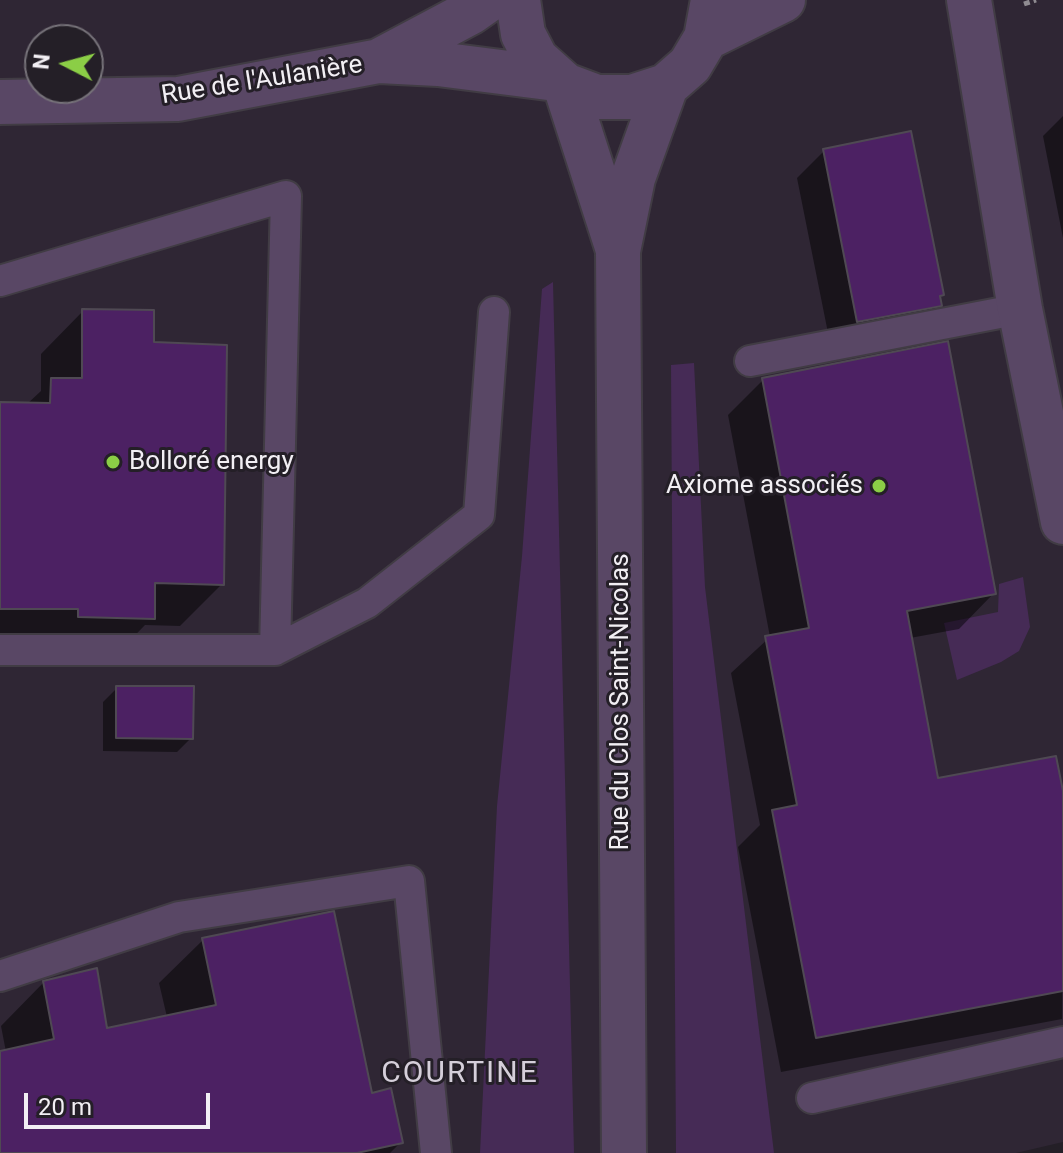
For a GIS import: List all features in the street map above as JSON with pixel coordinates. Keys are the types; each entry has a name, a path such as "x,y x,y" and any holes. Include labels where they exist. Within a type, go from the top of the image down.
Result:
{"street":[{"name":"Rue de l'Aulanière","path":"379,61 488,0"},
{"path":"518,0 523,34 536,59 560,82"},
{"path":"666,86 690,65 710,19 783,0"},
{"path":"969,0 1020,309 1063,518"},
{"name":"Rue de l'Aulanière","path":"0,102 178,99 379,61 438,64 560,82 597,97 632,97 666,86"},
{"name":"Rue du Clos Saint-Nicolas","path":"560,82 618,251"},
{"name":"Rue du Clos Saint-Nicolas","path":"624,1153 618,251 633,178 666,86"}],"lane":[{"path":"0,281 286,196 275,650"},
{"path":"750,361 1020,309"},
{"path":"0,650 275,650 367,603 479,515 494,312"},
{"path":"0,976 179,917 409,881 436,1153"},
{"path":"812,1098 1063,1042"}],"shaded area":[{"path":"0,0 1063,0 1063,1142 1016,1153 0,1153"},
{"path":"553,282 574,1153 480,1153 497,806 522,556 542,289"},
{"path":"694,363 705,587 774,1153 676,1153 671,365"},
{"path":"1023,577 1030,627 1019,651 957,680 944,623 998,612 999,584"}],"building":[{"path":"911,131 944,295 940,296 942,306 857,322 823,149"},
{"name":"Bolloré energy","path":"82,309 154,310 154,342 227,345 224,585 155,583 155,619 78,617 78,609 0,609 0,402 50,403 51,378 82,378"},
{"path":"948,341 996,594 907,611 938,778 1056,756 1063,791 1063,991 816,1038 772,810 797,805 765,636 809,628 762,378"},
{"path":"116,686 194,686 193,739 116,738"},
{"path":"334,911 372,1093 391,1088 403,1143 357,1153 0,1153 0,1051 54,1039 43,981 97,968 107,1028 216,1005 202,938"}],"place":[{"name":"Bolloré energy","path":"113,462"},
{"name":"Axiome associés","path":"879,486"}],"district":[{"name":"COURTINE","path":"460,1074"}]}
